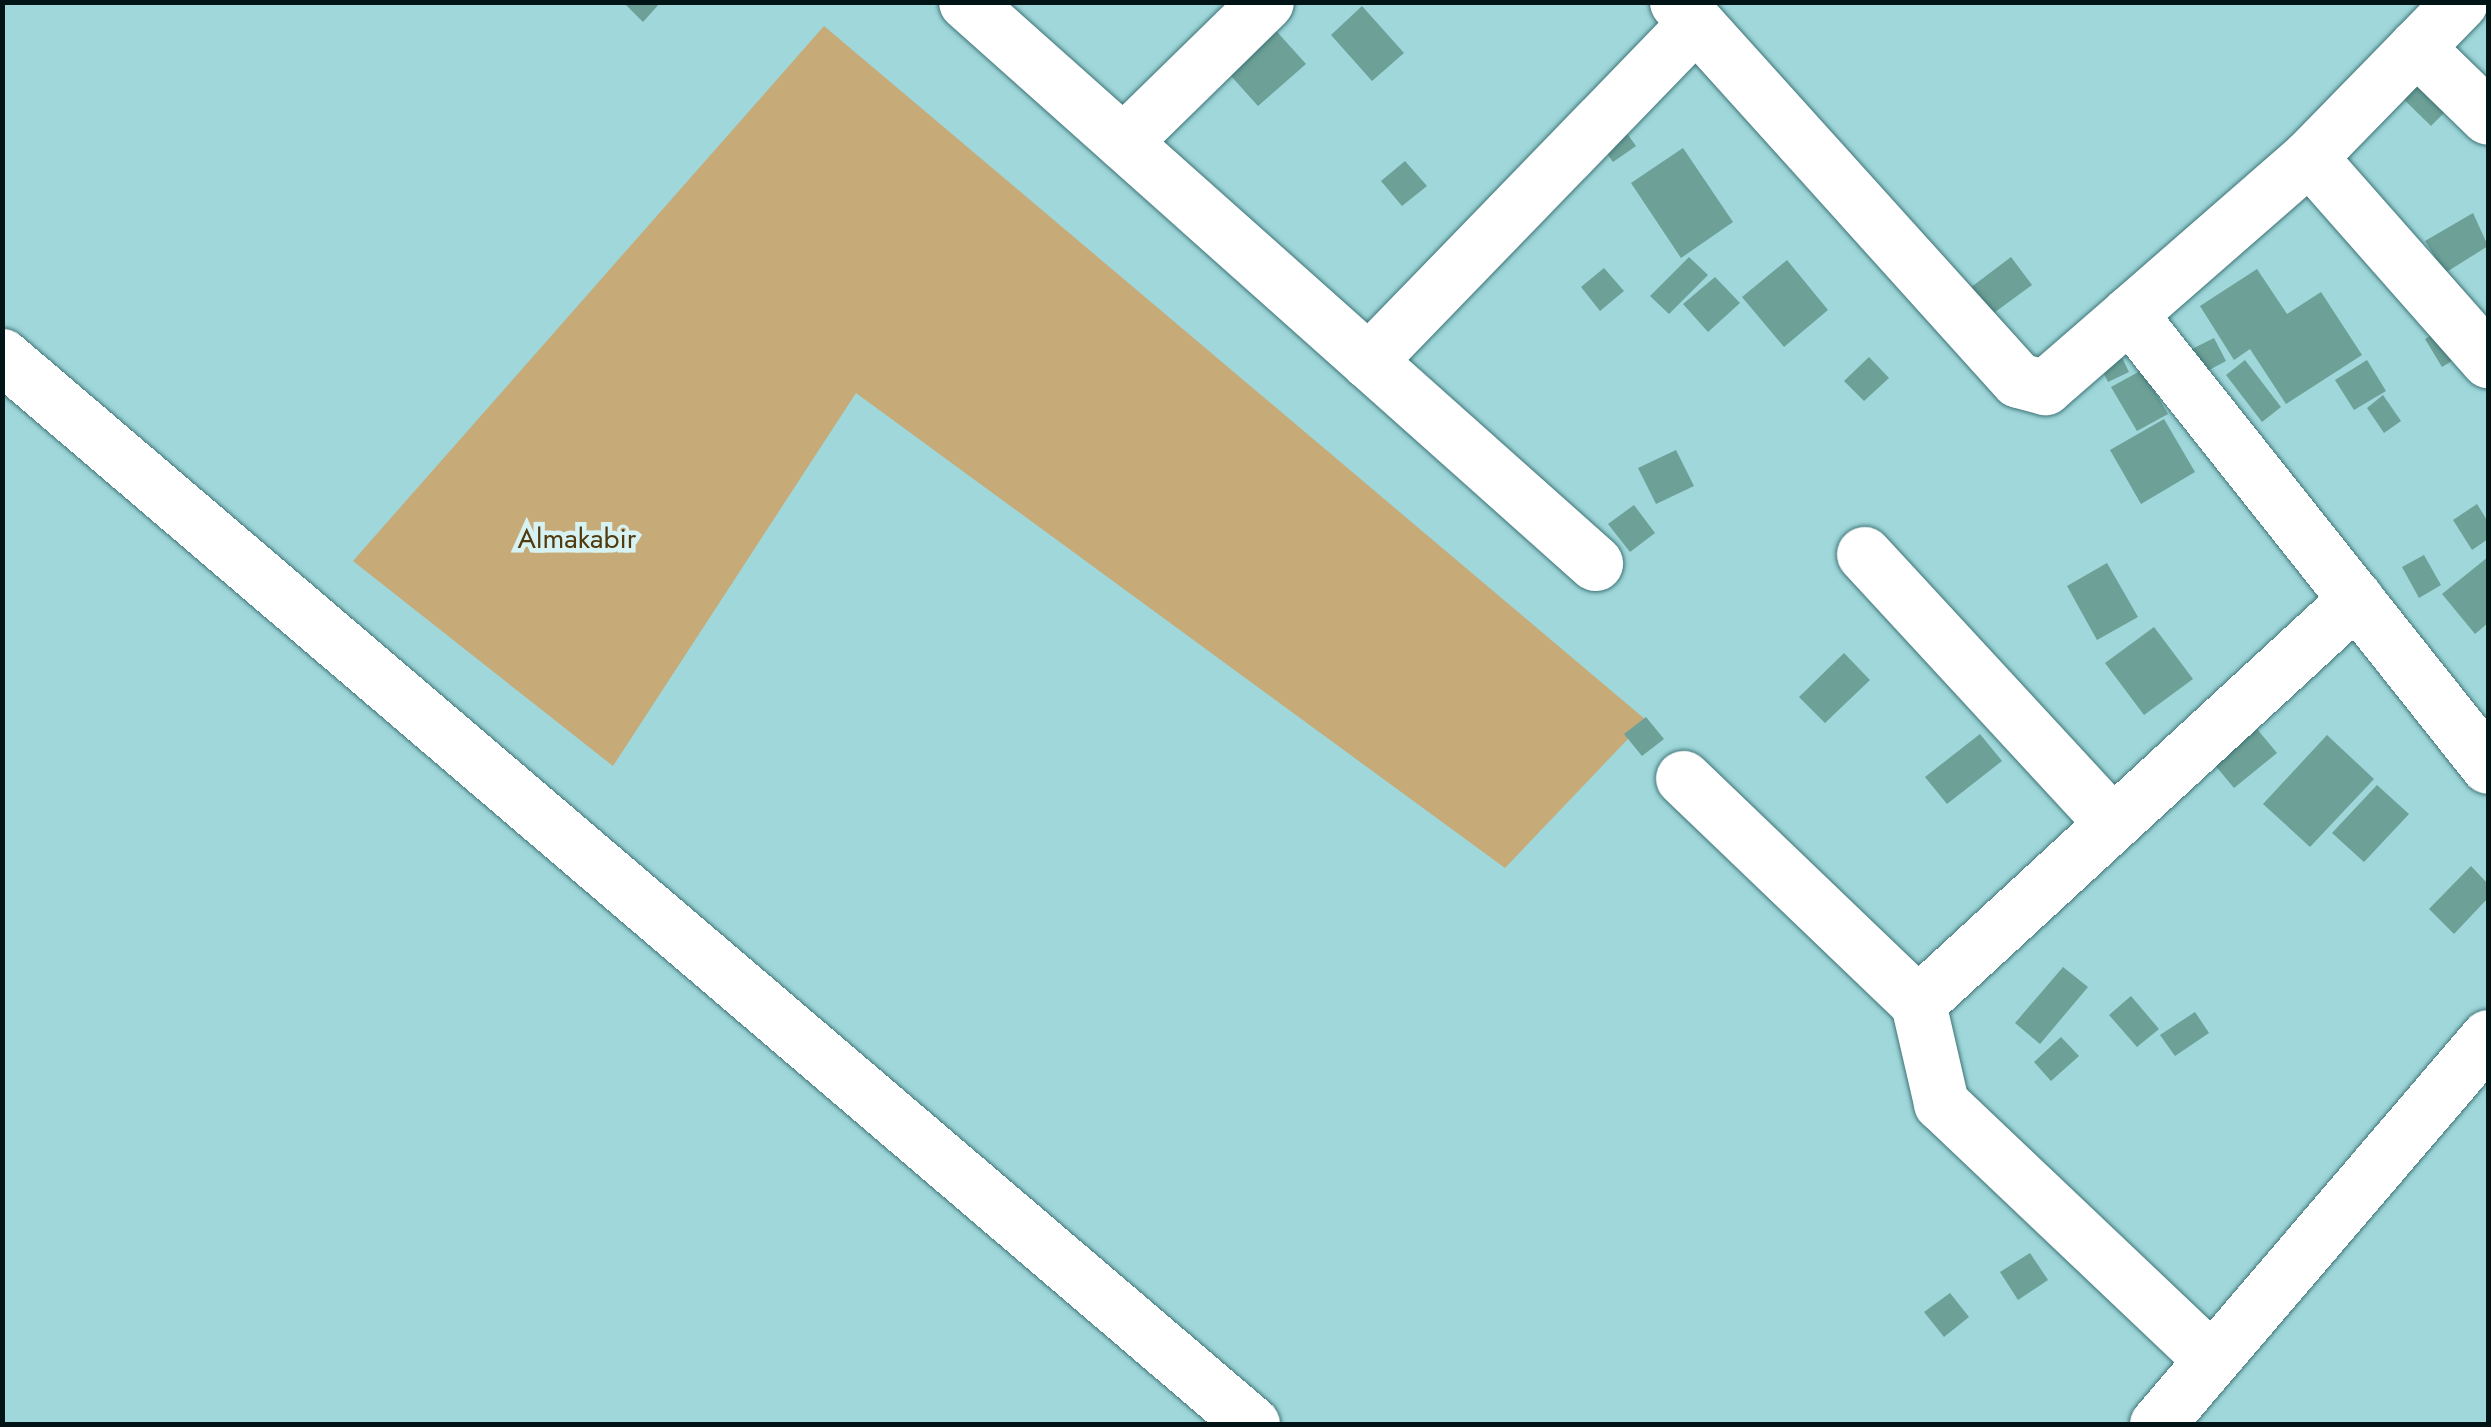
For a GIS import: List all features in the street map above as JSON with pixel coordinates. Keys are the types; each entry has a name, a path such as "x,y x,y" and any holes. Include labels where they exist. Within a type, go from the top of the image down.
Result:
{"street":[{"path":"966,2 1595,563"},
{"path":"1122,142 1266,2"},
{"path":"1368,361 1686,13 2018,380 2045,387 2309,157 2460,2"},
{"path":"2416,48 2488,117"},
{"path":"2309,157 2488,360"},
{"path":"2129,314 2488,766"},
{"path":"2,356 1252,1424"},
{"path":"1864,554 2112,823"},
{"path":"1918,1003 2356,598"},
{"path":"1684,778 1918,1003 1940,1103 2212,1360"},
{"path":"2157,1424 2488,1037"}],"green space":[{"name":"Almakabir","path":"824,26 1646,720 1505,868 856,393 613,766 353,561"}],"building":[{"path":"623,2 661,2 643,22"},
{"path":"1362,6 1404,53 1372,81 1331,35"},
{"path":"1262,15 1306,64 1258,106 1214,57"},
{"path":"2407,62 2452,105 2431,126 2387,83"},
{"path":"1619,122 1636,146 1613,162 1596,138"},
{"path":"1683,148 1733,222 1681,258 1631,183"},
{"path":"1405,161 1427,186 1402,206 1381,181"},
{"path":"2473,213 2488,246 2445,273 2425,241"},
{"path":"1689,257 1708,275 1669,314 1650,296"},
{"path":"2011,257 2032,285 1991,315 1970,288"},
{"path":"1787,260 1828,310 1784,347 1742,297"},
{"path":"1604,268 1624,291 1600,311 1581,287"},
{"path":"2257,269 2287,314 2321,292 2362,355 2286,404 2250,349 2234,360 2200,306"},
{"path":"1715,277 1740,303 1708,332 1683,304"},
{"path":"2449,325 2465,353 2442,367 2425,339"},
{"path":"2214,338 2226,361 2194,378 2182,354"},
{"path":"2116,345 2129,372 2108,382 2095,356"},
{"path":"1869,357 1889,378 1864,401 1844,381"},
{"path":"2245,360 2281,407 2262,422 2226,375"},
{"path":"2367,360 2386,391 2354,410 2335,380"},
{"path":"2142,370 2168,414 2137,431 2111,387"},
{"path":"2383,395 2401,421 2384,433 2367,408"},
{"path":"2164,419 2195,472 2141,504 2110,450"},
{"path":"1676,450 1694,486 1656,504 1638,468"},
{"path":"2477,504 2488,522 2488,539 2472,550 2453,520"},
{"path":"1634,505 1655,533 1630,552 1608,524"},
{"path":"2424,555 2441,585 2419,598 2402,567"},
{"path":"2488,557 2488,623 2475,634 2442,594"},
{"path":"2107,563 2138,617 2097,640 2067,586"},
{"path":"2154,627 2193,679 2144,715 2105,663"},
{"path":"1844,653 1870,680 1825,723 1799,697"},
{"path":"1646,717 1664,739 1642,756 1624,734"},
{"path":"2257,729 2277,753 2234,788 2214,764"},
{"path":"1980,734 2002,761 1947,804 1925,777"},
{"path":"2327,735 2374,779 2310,847 2263,804"},
{"path":"2377,785 2409,814 2364,862 2332,833"},
{"path":"2471,866 2488,884 2488,898 2454,934 2429,909"},
{"path":"2063,967 2088,987 2040,1044 2015,1023"},
{"path":"2131,996 2159,1029 2137,1047 2109,1015"},
{"path":"2195,1012 2209,1033 2175,1056 2160,1035"},
{"path":"2061,1037 2079,1056 2051,1081 2034,1062"},
{"path":"2030,1253 2048,1280 2018,1300 2000,1272"},
{"path":"1950,1293 1969,1317 1944,1337 1924,1312"}]}
